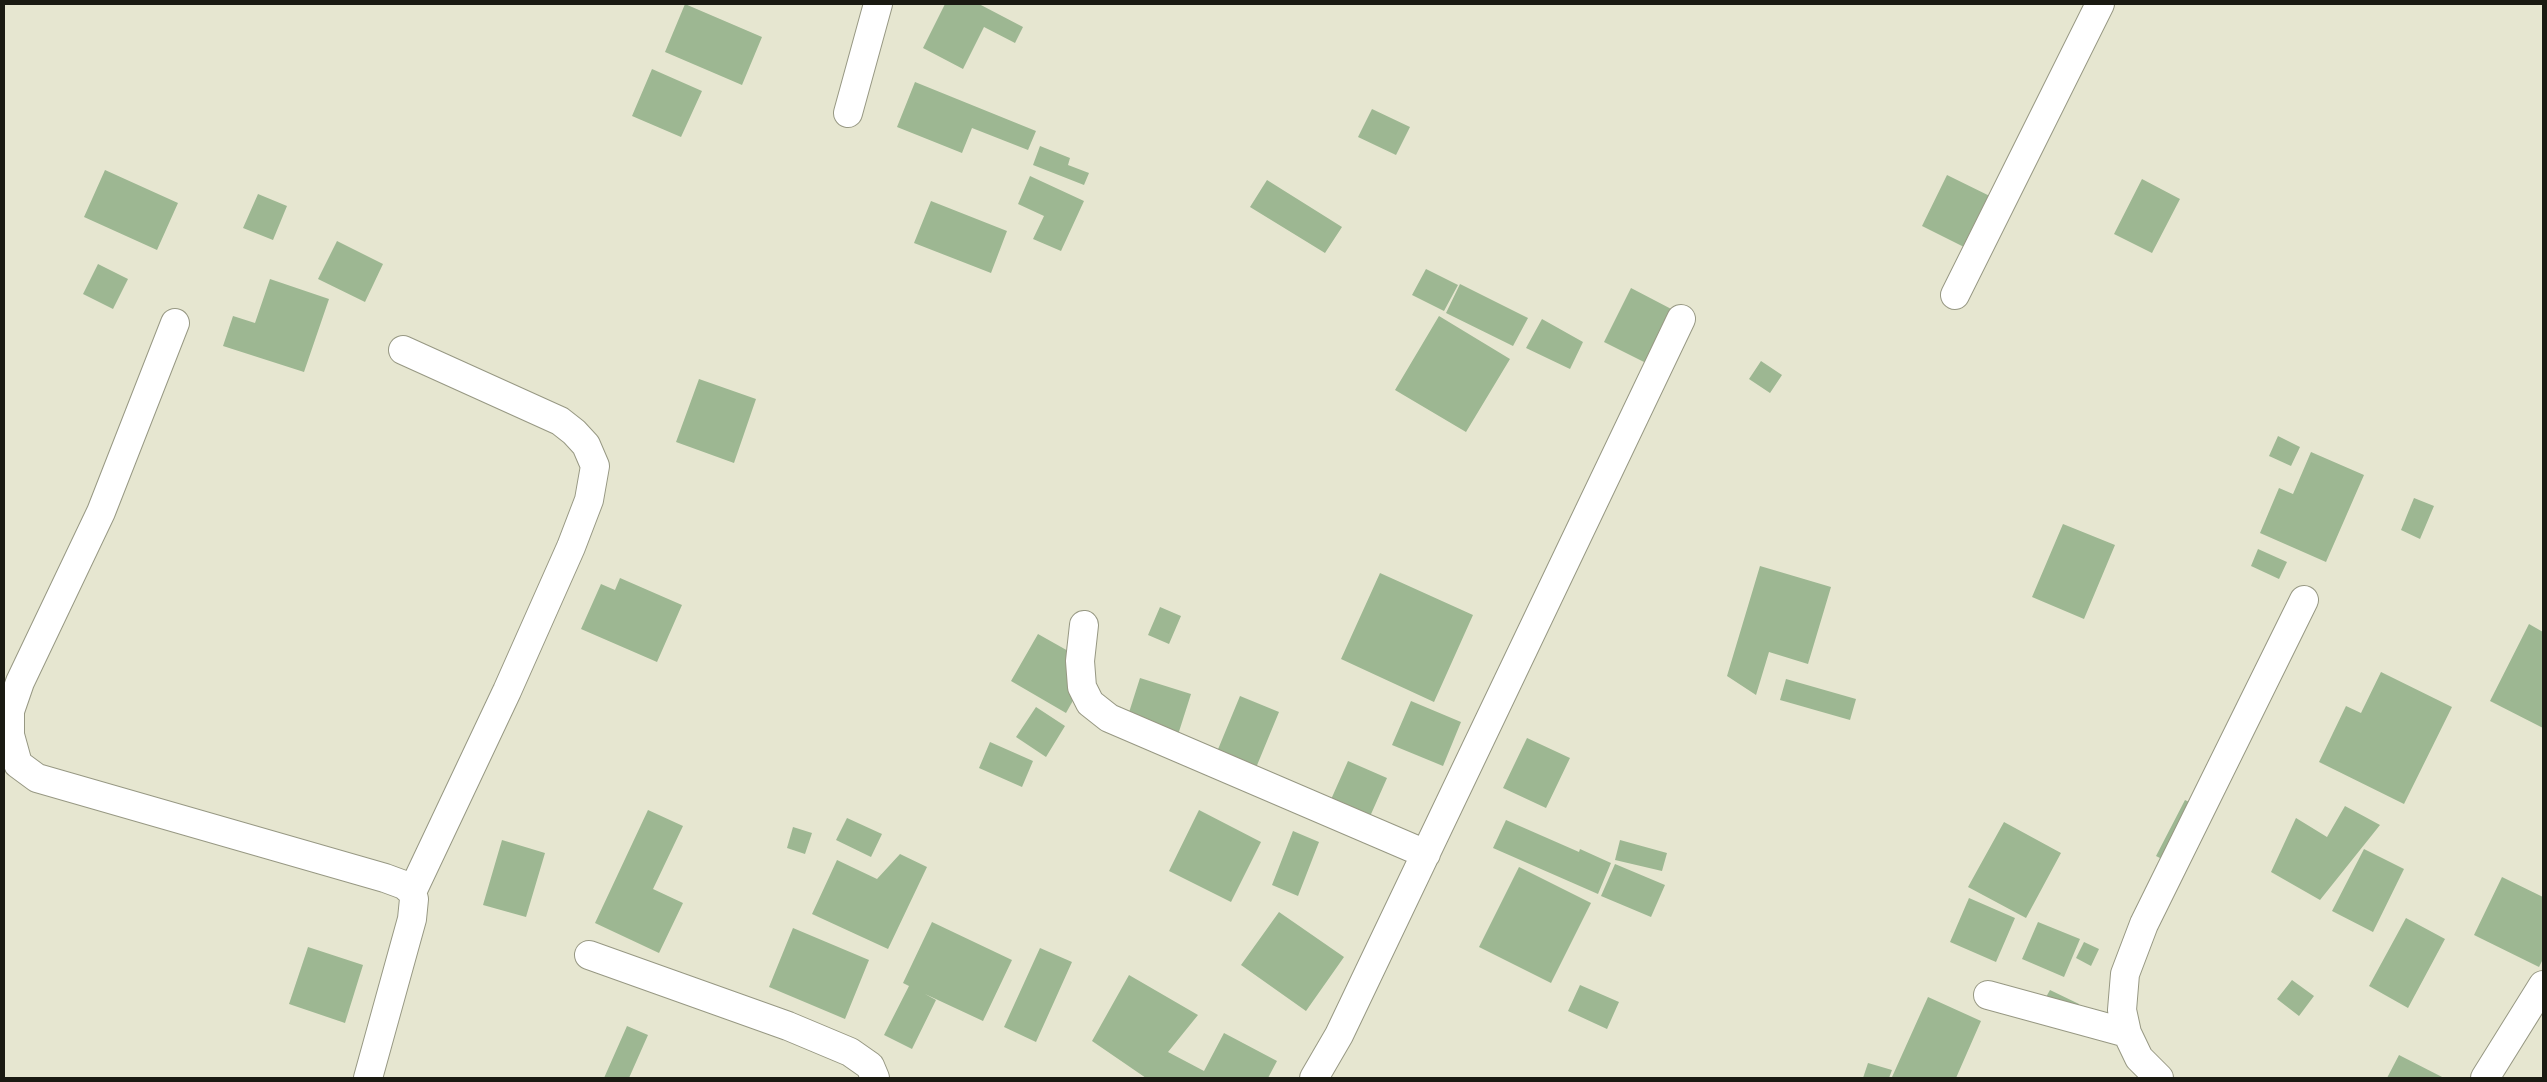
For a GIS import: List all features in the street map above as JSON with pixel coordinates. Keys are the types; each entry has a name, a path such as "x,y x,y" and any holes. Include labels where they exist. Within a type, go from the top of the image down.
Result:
{"street":[{"path":"848,113 878,4"},
{"path":"1955,295 2100,4"},
{"path":"1314,1078 1339,1035 1528,635 1681,319"},
{"path":"175,323 101,512 20,682 10,711 10,735 18,764 37,778 385,878 404,885 412,892 414,899 412,919 368,1078"},
{"path":"403,350 560,421 574,432 586,446 594,466 589,500 571,547 507,691 412,892"},
{"path":"2159,1078 2139,1058 2128,1033 2122,1010 2125,974 2144,924 2304,600"},
{"path":"1084,625 1080,661 1082,687 1090,703 1108,718 1426,854"},
{"path":"588,955 788,1026 850,1052 870,1066 876,1078"},
{"path":"2485,1078 2543,985"},
{"path":"1988,995 2128,1033"}],"building":[{"path":"685,4 762,37 742,85 665,52"},
{"path":"945,4 979,4 1023,27 1015,43 984,27 963,69 923,48"},
{"path":"652,69 702,91 681,137 632,116"},
{"path":"915,82 1036,131 1028,150 972,128 962,153 897,127"},
{"path":"1372,109 1410,127 1396,155 1358,137"},
{"path":"1040,146 1070,158 1068,165 1089,173 1084,185 1033,165"},
{"path":"105,170 178,203 157,250 84,217"},
{"path":"1947,175 2006,204 1980,255 1922,226"},
{"path":"1030,176 1084,201 1061,251 1033,239 1044,216 1018,204"},
{"path":"2142,179 2180,199 2152,253 2114,234"},
{"path":"1267,180 1342,227 1325,253 1250,207"},
{"path":"258,194 287,206 273,240 243,228"},
{"path":"931,201 1007,231 991,273 914,243"},
{"path":"337,241 383,264 365,302 318,279"},
{"path":"98,264 128,279 113,309 83,294"},
{"path":"1426,269 1458,285 1444,311 1412,295"},
{"path":"270,279 329,299 304,372 223,346 233,316 255,323"},
{"path":"1460,284 1528,318 1513,346 1446,313"},
{"path":"1631,288 1677,312 1650,365 1604,342"},
{"path":"1439,316 1510,359 1466,432 1395,390"},
{"path":"1542,319 1583,342 1570,369 1526,348"},
{"path":"1761,361 1782,375 1770,393 1749,379"},
{"path":"699,379 756,399 734,463 676,442"},
{"path":"2278,436 2300,447 2291,466 2269,456"},
{"path":"2311,452 2364,475 2326,562 2260,533 2279,488 2293,494"},
{"path":"2414,498 2434,506 2420,539 2401,530"},
{"path":"2063,524 2115,545 2084,619 2032,597"},
{"path":"2258,549 2287,562 2279,579 2251,566"},
{"path":"1760,566 1831,587 1808,664 1769,652 1756,695 1727,676"},
{"path":"1380,573 1473,615 1434,702 1341,659"},
{"path":"620,578 682,605 657,662 581,629 601,584 615,590"},
{"path":"1160,607 1181,616 1169,644 1148,635"},
{"path":"2529,624 2543,632 2543,728 2490,701"},
{"path":"1038,634 1093,665 1066,713 1011,681"},
{"path":"2381,672 2452,707 2404,804 2319,762 2346,706 2361,713"},
{"path":"1140,678 1191,694 1176,741 1125,725"},
{"path":"1786,679 1856,699 1850,720 1780,700"},
{"path":"1240,696 1279,712 1253,775 1214,759"},
{"path":"1411,701 1461,722 1443,766 1392,745"},
{"path":"1036,707 1065,726 1046,757 1016,737"},
{"path":"1527,738 1570,758 1546,808 1503,788"},
{"path":"990,742 1033,761 1022,787 979,768"},
{"path":"1348,761 1387,778 1368,821 1329,804"},
{"path":"2185,800 2210,812 2182,869 2156,856"},
{"path":"2345,806 2380,825 2320,900 2271,872 2296,818 2327,837"},
{"path":"648,810 683,826 653,889 683,903 659,953 595,923"},
{"path":"1199,810 1261,842 1231,902 1169,871"},
{"path":"847,818 882,834 871,857 836,840"},
{"path":"1506,820 1579,852 1580,849 1611,863 1598,894 1493,848"},
{"path":"2004,822 2061,853 2026,918 1968,887"},
{"path":"793,827 812,833 805,854 787,848"},
{"path":"1293,831 1319,842 1298,896 1272,885"},
{"path":"502,840 545,853 526,917 483,905"},
{"path":"1620,840 1667,853 1662,871 1615,860"},
{"path":"2364,849 2404,869 2373,932 2332,911"},
{"path":"900,854 927,867 888,949 812,914 837,860 877,879"},
{"path":"1615,864 1665,885 1651,917 1601,896"},
{"path":"1519,867 1591,903 1551,983 1479,947"},
{"path":"2502,877 2543,897 2543,959 2539,967 2474,935"},
{"path":"1969,898 2015,918 1996,962 1950,942"},
{"path":"1279,912 1344,957 1306,1011 1241,965"},
{"path":"2406,918 2445,939 2408,1008 2369,986"},
{"path":"932,922 1012,960 983,1021 925,994 936,1000 912,1049 884,1035 909,986 903,983"},
{"path":"2038,922 2080,939 2064,977 2022,959"},
{"path":"793,928 869,960 845,1019 769,987"},
{"path":"2084,942 2099,949 2091,966 2076,958"},
{"path":"308,947 363,965 345,1023 289,1004"},
{"path":"1040,948 1072,962 1036,1042 1004,1027"},
{"path":"1129,975 1198,1015 1168,1052 1204,1071 1224,1033 1277,1061 1268,1078 1146,1078 1092,1041"},
{"path":"2292,980 2314,996 2299,1016 2277,999"},
{"path":"1580,985 1619,1002 1607,1029 1568,1011"},
{"path":"2050,990 2079,1004 2071,1020 2041,1006"},
{"path":"1928,997 1981,1021 1956,1078 1894,1078 1892,1077"},
{"path":"627,1026 648,1035 629,1078 604,1078"},
{"path":"2399,1055 2444,1078 2387,1078"},
{"path":"1868,1063 1892,1070 1889,1078 1863,1078"}]}
